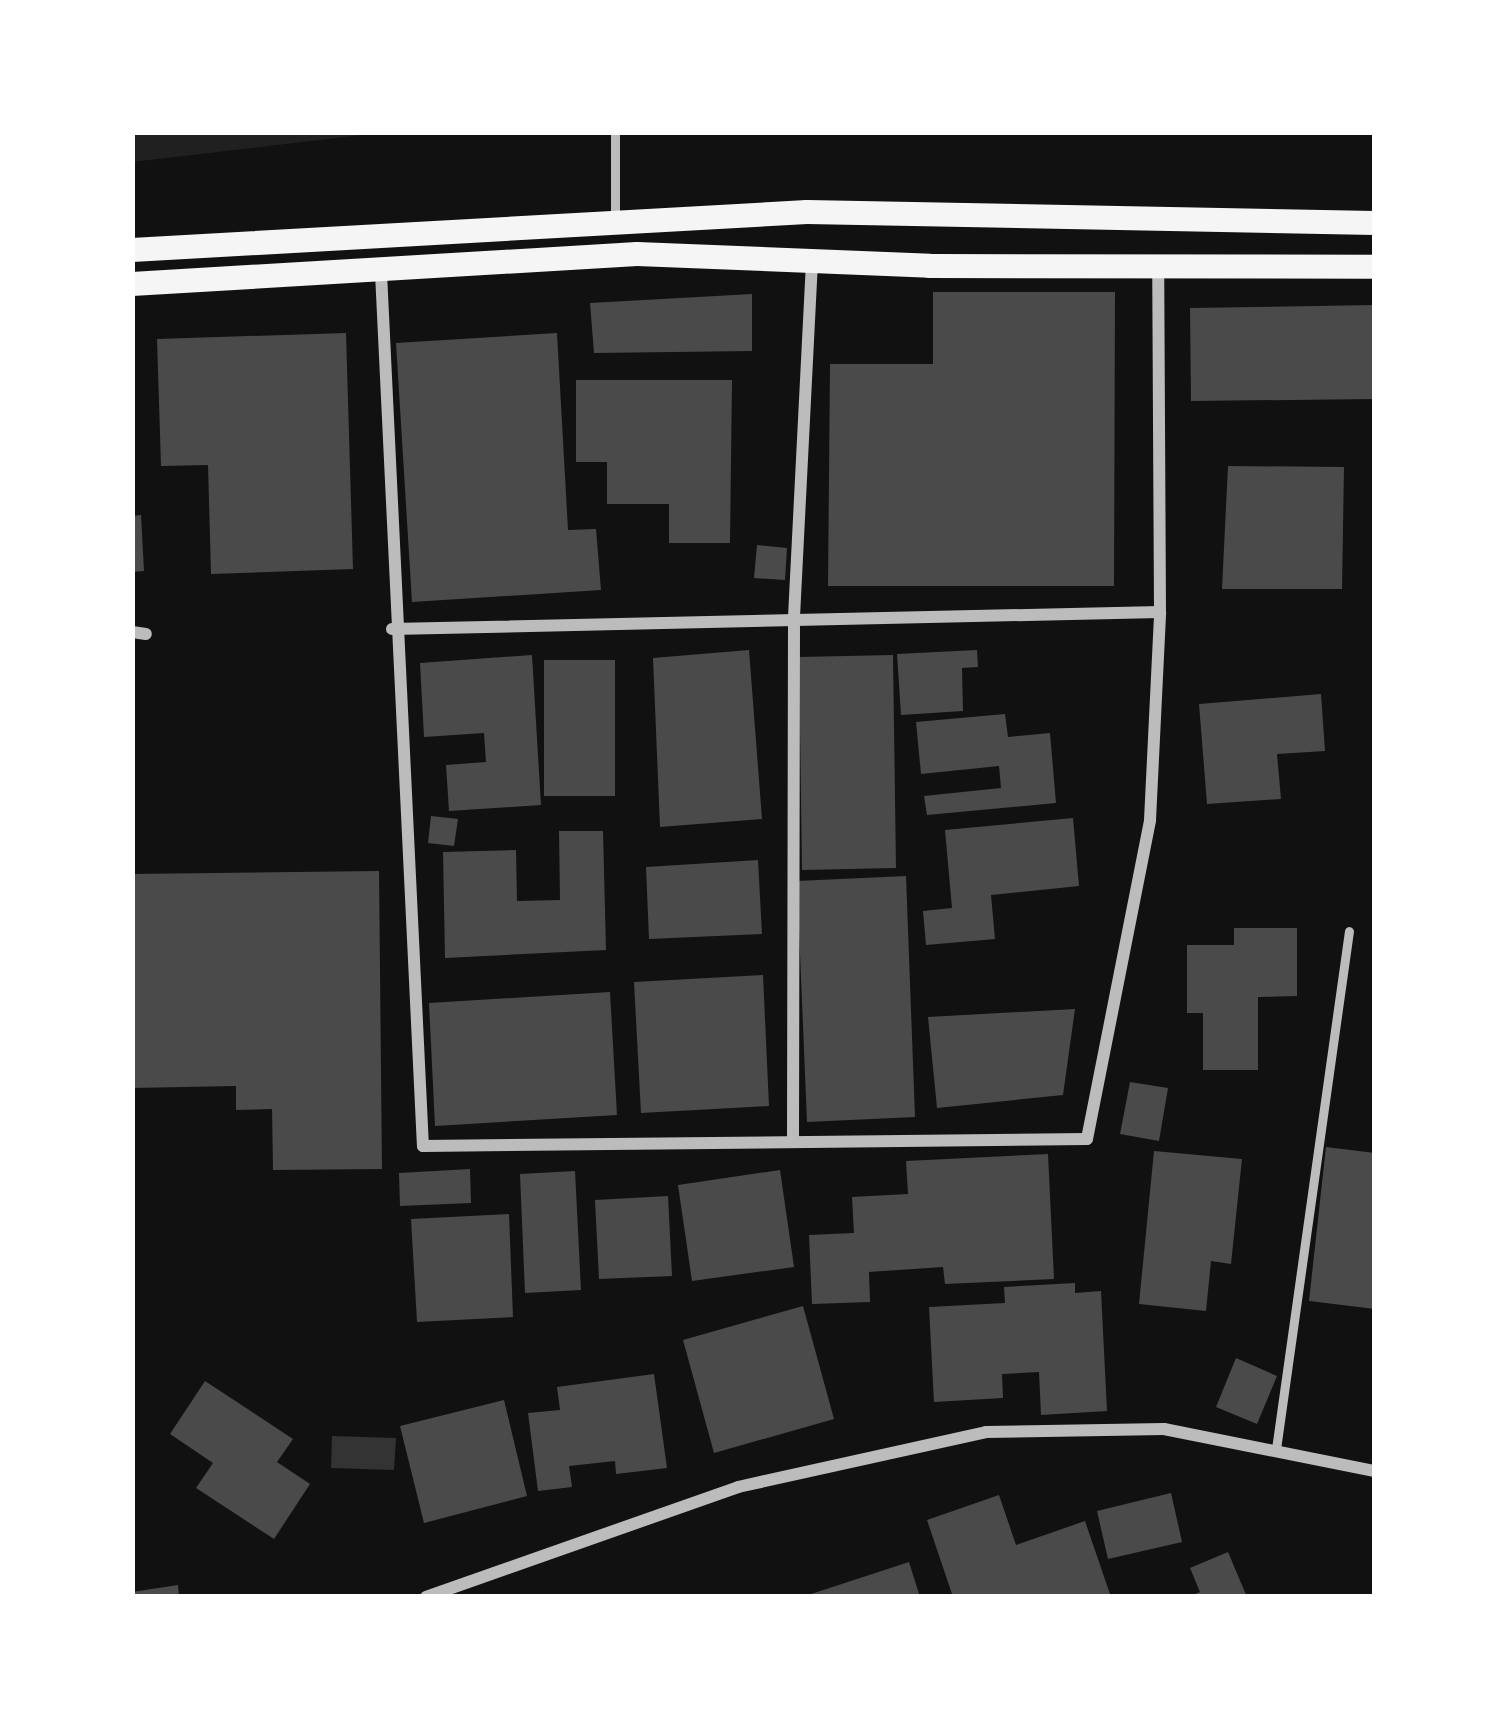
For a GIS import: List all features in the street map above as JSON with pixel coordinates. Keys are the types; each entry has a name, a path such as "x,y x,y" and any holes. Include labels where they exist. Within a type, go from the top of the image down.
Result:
{"main road":[{"path":"132,250 615,217 807,212 1375,224"},
{"path":"132,284 381,273 637,254 1158,269 1375,267"}],"street":[{"path":"793,1142 794,616 812,260"},
{"path":"381,273 392,629 423,1146 1088,1139 1150,820 1160,612 1158,269"},
{"path":"392,629 794,616 1160,612"},
{"path":"426,1597 738,1487 905,1445 1064,1425 1164,1429 1375,1471"}],"lane":[{"path":"614,132 615,217"},
{"path":"1276,1449 1349,931"}],"shaded area":[{"path":"132,132 387,132 132,162"},
{"path":"332,1436 396,1438 394,1470 331,1468"}],"building":[{"path":"933,292 1115,292 1114,586 828,586 830,364 933,364"},
{"path":"752,294 752,351 594,353 590,303"},
{"path":"1375,305 1375,399 1191,401 1190,308"},
{"path":"346,333 353,569 211,574 208,465 161,466 157,339"},
{"path":"557,333 568,530 596,529 601,590 412,602 396,343"},
{"path":"576,380 732,380 730,543 669,543 669,504 607,504 607,462 576,462"},
{"path":"1228,466 1344,467 1342,589 1222,589"},
{"path":"141,515 144,571 132,572 132,516"},
{"path":"757,545 787,548 785,580 754,578"},
{"path":"749,650 762,819 660,827 653,658"},
{"path":"977,650 978,667 962,668 963,711 901,715 897,654"},
{"path":"532,655 541,805 449,811 446,765 486,762 484,733 424,737 420,663"},
{"path":"893,655 896,868 802,870 799,657"},
{"path":"544,660 615,660 615,796 544,796"},
{"path":"1321,694 1325,751 1277,754 1281,799 1207,804 1199,704"},
{"path":"1005,714 1008,737 1050,733 1056,803 927,815 924,796 1001,788 999,766 921,774 916,722"},
{"path":"431,816 458,819 454,846 428,843"},
{"path":"1073,818 1079,886 991,895 995,939 926,945 923,911 952,908 945,830"},
{"path":"559,831 603,831 606,950 445,958 443,852 516,850 517,901 560,900"},
{"path":"758,860 762,934 649,939 646,867"},
{"path":"379,871 382,1169 273,1170 272,1109 236,1110 236,1086 132,1088 132,874"},
{"path":"906,876 915,1117 807,1122 797,881"},
{"path":"1234,928 1297,928 1297,996 1258,997 1258,1070 1203,1070 1203,1013 1187,1013 1187,945 1234,945"},
{"path":"763,975 769,1106 641,1113 634,982"},
{"path":"610,992 617,1115 435,1126 429,1003"},
{"path":"1075,1009 1063,1095 937,1108 928,1017"},
{"path":"1130,1082 1168,1088 1159,1141 1120,1134"},
{"path":"1326,1147 1375,1153 1375,1309 1309,1301"},
{"path":"1154,1151 1242,1159 1231,1264 1211,1261 1206,1311 1139,1304"},
{"path":"1048,1154 1054,1279 945,1284 943,1267 869,1272 870,1302 812,1304 809,1235 854,1233 852,1197 908,1194 906,1161"},
{"path":"470,1169 471,1203 400,1206 399,1173"},
{"path":"780,1170 794,1267 692,1281 678,1185"},
{"path":"575,1171 581,1290 525,1293 520,1174"},
{"path":"668,1196 672,1276 599,1279 595,1200"},
{"path":"509,1214 513,1317 417,1322 411,1219"},
{"path":"1075,1283 1075,1293 1101,1291 1107,1411 1041,1415 1039,1372 1002,1374 1003,1398 934,1402 929,1307 1005,1303 1004,1287"},
{"path":"803,1306 834,1419 714,1453 683,1340"},
{"path":"1236,1358 1277,1376 1257,1424 1216,1407"},
{"path":"654,1374 667,1468 616,1474 615,1461 569,1466 572,1487 538,1491 528,1413 560,1410 557,1387"},
{"path":"205,1381 293,1439 277,1462 310,1484 274,1539 196,1488 213,1463 170,1434"},
{"path":"504,1400 527,1496 424,1523 400,1426"},
{"path":"1171,1493 1182,1542 1108,1559 1097,1511"},
{"path":"999,1495 1016,1545 1085,1521 1111,1597 953,1597 927,1520"},
{"path":"1228,1552 1247,1597 1188,1597 1200,1592 1190,1568"},
{"path":"909,1562 920,1597 805,1597 805,1596"},
{"path":"178,1585 179,1597 132,1597 132,1592"}]}
